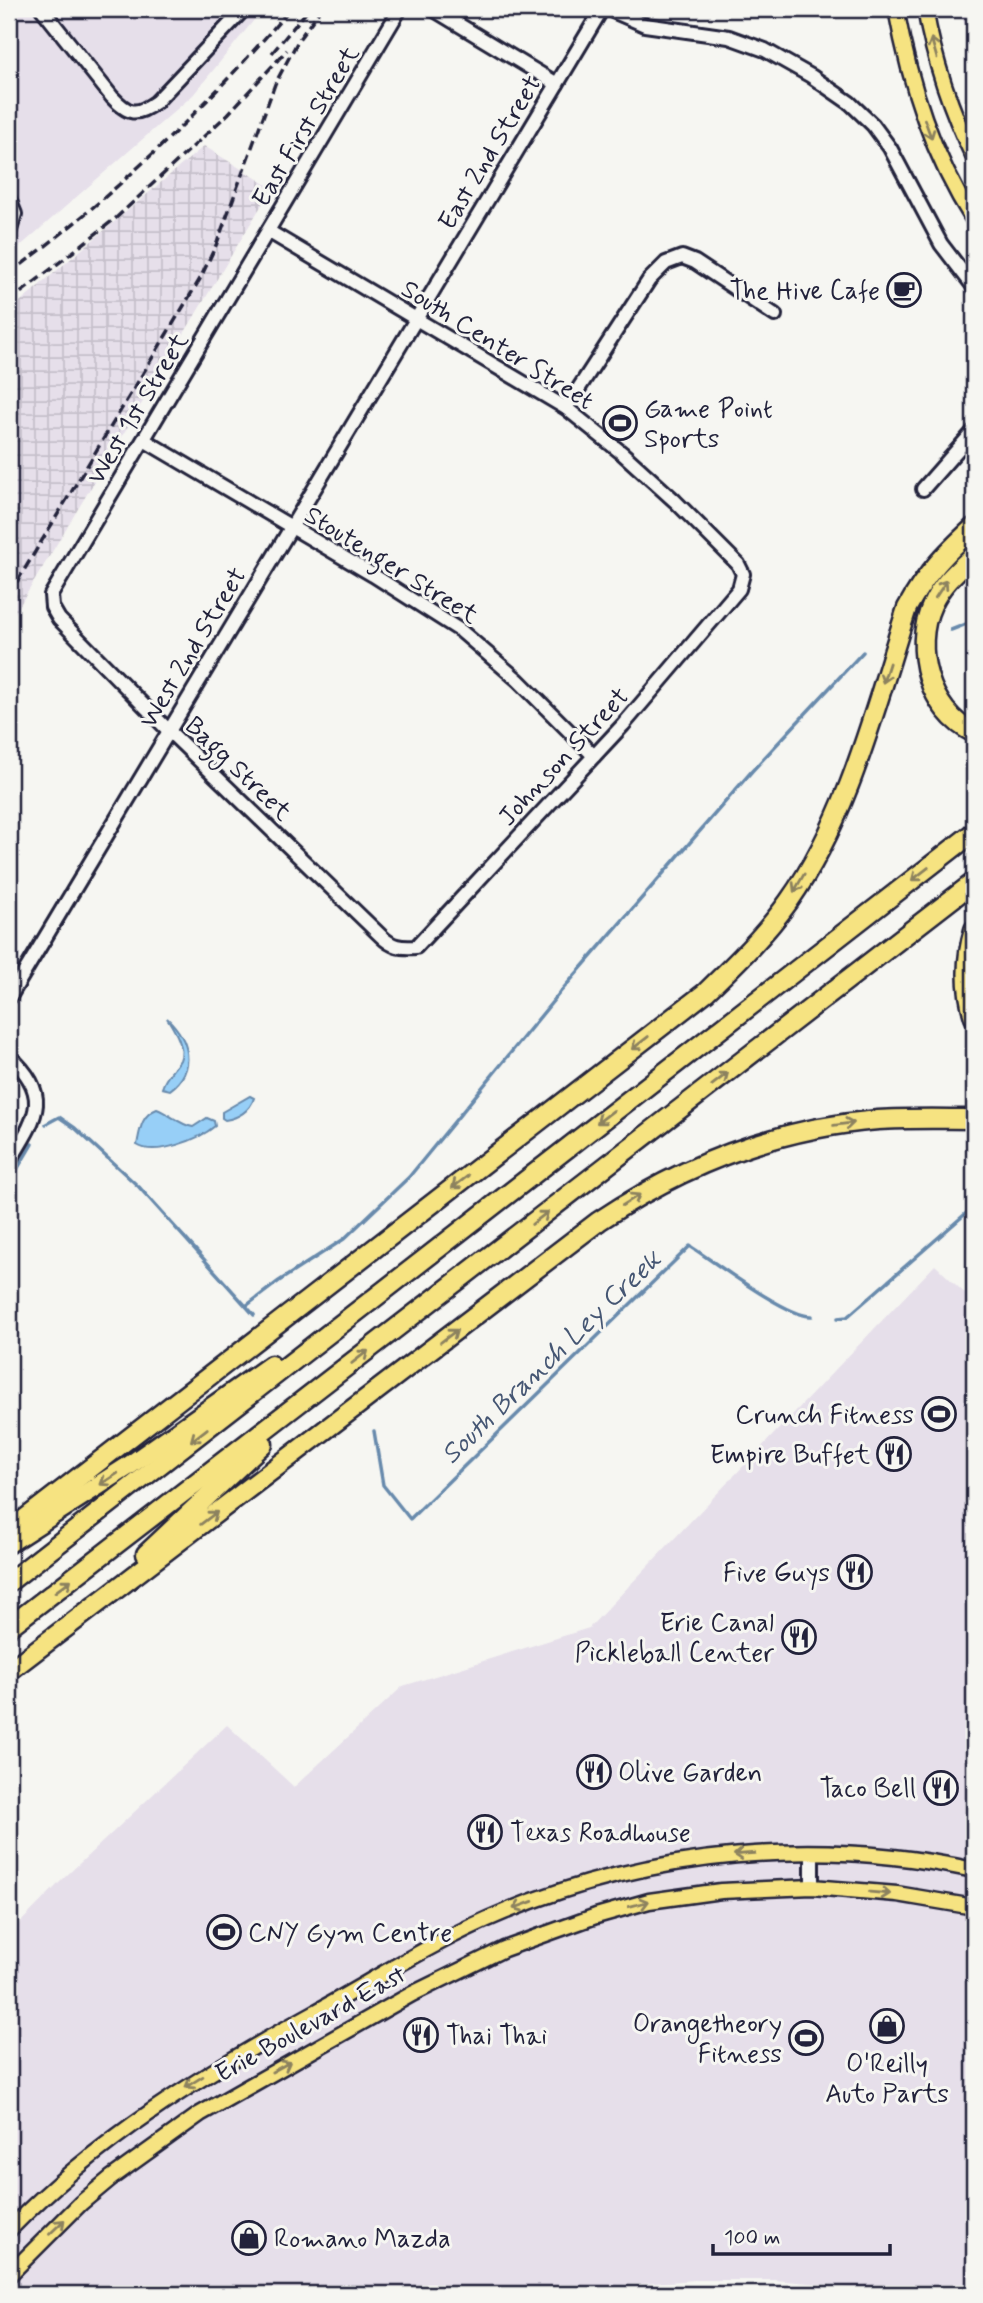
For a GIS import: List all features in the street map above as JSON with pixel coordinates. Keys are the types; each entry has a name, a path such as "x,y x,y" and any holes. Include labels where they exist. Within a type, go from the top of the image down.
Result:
{"highway":[{"path":"9,1531 706,992 732,967 789,900 823,842 853,776 907,608 919,585 934,564 974,527"},
{"path":"974,555 949,577 932,604 924,629 928,674 938,698 958,722 974,733"},
{"path":"9,1582 444,1241 974,832"},
{"path":"9,1627 974,882"},
{"path":"974,930 966,979 967,994 974,1017"},
{"path":"9,1671 636,1196 724,1154 790,1134 878,1120 974,1119"},
{"path":"9,1543 130,1465 444,1241"},
{"path":"38,1649 125,1573 326,1383"}],"main road":[{"path":"897,9 911,81 933,144 974,221"},
{"path":"925,9 942,78 974,158"},
{"name":"Erie Boulevard East","path":"9,2230 85,2161 168,2098 397,1966 503,1912 586,1883 664,1864 731,1855 812,1853 892,1857 974,1870"},
{"name":"Erie Boulevard East","path":"9,2275 81,2203 170,2134 236,2092 459,1969 543,1935 649,1901 722,1891 812,1887 897,1894 974,1907"}],"street":[{"path":"42,9 112,97 121,107 131,112 143,112 156,102 244,9"},
{"name":"East First Street","path":"268,231 400,9"},
{"path":"433,9 557,84"},
{"name":"East 2nd Street","path":"416,319 602,9"},
{"path":"608,9 645,25 729,37 765,50 811,76 850,103 873,125 890,148 941,244 974,287"},
{"path":"9,233 15,215 10,200"},
{"name":"South Center Street","path":"268,231 565,408 622,453 675,501 738,564 743,578"},
{"name":"West 1st Street","path":"53,609 51,595 268,231"},
{"path":"565,408 649,280 670,261 682,257 695,262 775,315"},
{"name":"West 2nd Street","path":"9,998 416,319"},
{"path":"923,489 974,431"},
{"name":"Stoutenger Street","path":"144,440 373,575 461,631 517,680 594,756"},
{"name":"Johnson Street","path":"403,948 416,947 423,941 594,756 695,644 739,589 743,578"},
{"name":"Bagg Street","path":"53,609 59,619 169,732 381,936 391,945 403,948"},
{"path":"9,1056 20,1066 36,1091 36,1108 29,1129 9,1162"},
{"path":"812,1853 812,1887"}],"shaded area":[{"path":"9,9 263,9 193,95 9,256"},
{"path":"959,9 974,9 974,51"},
{"path":"204,146 272,188 9,623 9,311"},
{"path":"935,1265 974,1302 974,2294 870,2294 841,2286 775,2280 695,2280 533,2294 9,2294 9,1934 64,1878 227,1725 294,1787 403,1686 589,1628"}],"water":[{"path":"167,1018 181,1035 187,1054 184,1073 170,1090 162,1088 180,1060 181,1049"},
{"path":"250,1096 254,1098 252,1103 243,1113 230,1119 222,1118 222,1112"},
{"path":"157,1109 188,1126 193,1127 207,1118 214,1121 215,1126 188,1141 166,1148 145,1148 137,1145 144,1119"}],"waterway":[{"path":"951,630 974,621"},
{"path":"246,1306 344,1239 409,1177 562,990 752,771 863,652"},
{"name":"South Branch Ley Creek","path":"46,1124 59,1117 75,1128 139,1187 254,1315"},
{"name":"South Branch Ley Creek","path":"9,1183 32,1144"},
{"path":"838,1318 847,1317 971,1209"},
{"name":"South Branch Ley Creek","path":"374,1431 383,1485 410,1519 690,1246 769,1299 801,1314 812,1316"}],"railway":[{"path":"9,274 85,214 157,150 192,116 290,9"},
{"path":"9,595 200,279 217,243 275,84 299,39 321,9"},
{"path":"272,53 308,10"},
{"path":"9,302 116,218 228,114 287,50"}],"place":[{"name":"The Hive Cafe","path":"904,290"},
{"name":"Game Point Sports","path":"620,423"},
{"name":"Crunch Fitness","path":"939,1414"},
{"name":"Empire Buffet","path":"894,1454"},
{"name":"Five Guys","path":"855,1572"},
{"name":"Erie Canal Pickleball Center","path":"799,1637"},
{"name":"Olive Garden","path":"594,1772"},
{"name":"Taco Bell","path":"941,1788"},
{"name":"Texas Roadhouse","path":"485,1832"},
{"name":"CNY Gym Centre","path":"224,1932"},
{"name":"O'Reilly Auto Parts","path":"887,2026"},
{"name":"Thai Thai","path":"421,2035"},
{"name":"Orangetheory Fitness","path":"806,2038"},
{"name":"Romano Mazda","path":"249,2238"}]}
